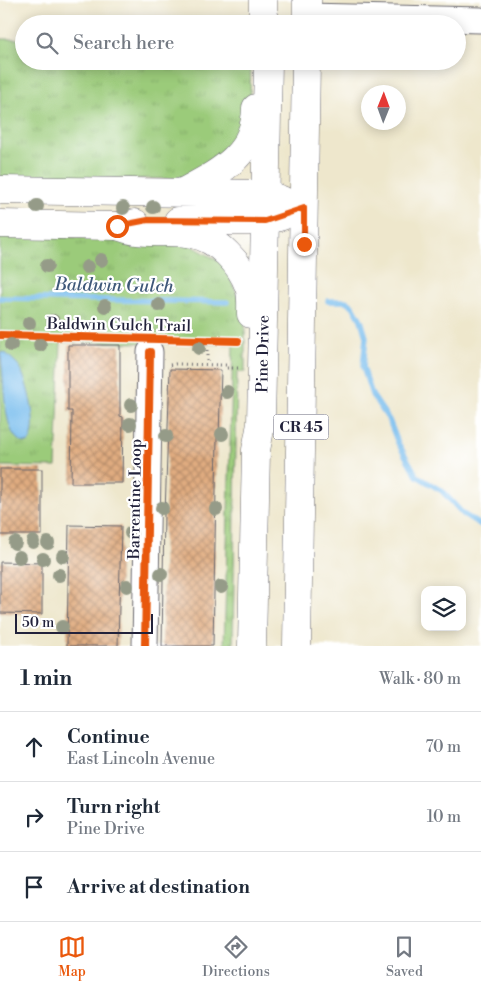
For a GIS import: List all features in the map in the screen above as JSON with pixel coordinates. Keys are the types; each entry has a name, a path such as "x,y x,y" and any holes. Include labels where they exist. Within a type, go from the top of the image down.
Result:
{"main road":[{"path":"183,192 222,169 238,155 248,141 253,132 255,120 256,70"},
{"name":"Pine Drive","path":"252,646 256,450 261,424 268,70"},
{"name":"CR 45","path":"297,646 306,70"},
{"path":"0,190 266,194 304,208"},
{"path":"0,224 117,226 148,220 265,221 304,208"},
{"path":"117,226 137,231 200,235 218,245 235,262 244,276 249,287 251,300 250,424 256,450"}],"street":[{"path":"307,13 357,15"},
{"path":"466,19 481,20"},
{"name":"Barrentine Loop","path":"145,646 159,358"}],"path":[{"path":"207,364 210,340"},
{"path":"159,358 169,366 175,364 207,364 226,365 226,368 240,368"}],"green space":[{"path":"0,39 15,39 15,70 251,70 250,98 238,141 188,177 173,179 0,177"},
{"path":"0,236 180,239 224,264 245,312 245,372 237,372 233,646 224,646 233,344 61,342 56,467 0,466"}],"water":[{"path":"5,352 19,366 29,393 33,427 32,437 28,443 19,440 13,433 8,421 0,353"}],"building":[{"path":"68,345 120,345 120,416 123,417 122,483 71,483 72,411 68,411"},
{"path":"170,369 221,370 219,437 217,437 213,646 162,646 164,513"},
{"path":"0,469 42,469 42,535 0,535"},
{"path":"69,525 121,526 118,646 67,646"},
{"path":"0,562 42,563 42,614 0,613"}],"waterway":[{"name":"Baldwin Gulch","path":"0,298 227,302"},
{"name":"Baldwin Gulch","path":"328,301 346,301 353,306 361,320 366,337 363,367 372,395 389,420 398,443 417,476 442,491 463,514 481,525"}],"cycle path":[{"name":"Baldwin Gulch Trail","path":"0,335 238,341"},
{"path":"145,646 150,352"}],"route":[{"path":"117,226 148,220 265,221 304,208 304,244"}]}
